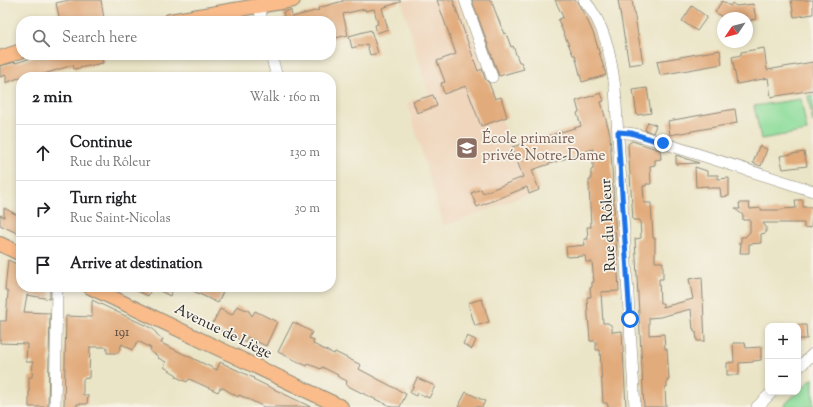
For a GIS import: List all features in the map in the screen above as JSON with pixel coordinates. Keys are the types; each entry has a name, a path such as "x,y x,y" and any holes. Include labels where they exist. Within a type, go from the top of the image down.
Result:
{"main road":[{"path":"202,16 293,0"},
{"path":"0,58 16,53"},
{"path":"0,244 16,252"},
{"name":"Avenue de Liège","path":"100,292 341,407"}],"street":[{"path":"465,0 492,77"},
{"name":"Rue du Rôleur","path":"584,0 593,11 599,22 609,52 615,88 635,407"},
{"path":"259,7 261,16"},
{"path":"272,60 276,72"},
{"path":"618,132 635,134 813,191"},
{"path":"55,407 57,292"},
{"path":"801,365 813,354"},
{"path":"756,407 769,395"}],"shaded area":[{"name":"École primaire privée Notre-Dame","path":"401,0 458,0 529,194 444,226 407,103 429,94"}],"green space":[{"path":"813,95 813,123 808,96"},
{"path":"801,99 807,131 761,139 754,106"},
{"path":"813,378 813,407 782,407 795,395 801,395 801,389"}],"building":[{"path":"69,0 101,0 104,16 59,16 56,3"},
{"path":"342,0 400,0 400,2 382,8 388,29 377,33 375,25 378,24 374,9 365,11 365,9 343,14 348,35 336,38 336,16 296,16 319,10 318,8 343,1"},
{"path":"437,0 453,0 478,71 482,69 485,79 489,83 495,99 501,97 507,117 481,126 466,86 444,94 441,83 445,82 437,61 456,54"},
{"path":"472,0 491,0 504,34 506,33 511,47 513,46 519,62 521,62 524,69 499,76"},
{"path":"555,0 576,0 594,35 606,75 582,82 575,55 573,55 558,20 563,17"},
{"path":"618,0 632,0 643,63 629,65"},
{"path":"791,0 813,0 813,14 794,17"},
{"path":"722,1 730,6 732,3 736,6 753,4 756,19 753,20 753,12 717,12 717,14 715,12"},
{"path":"692,6 707,17 697,31 682,21"},
{"path":"291,10 292,16 284,16 283,12"},
{"path":"371,30 378,53 370,55 367,44 352,48 349,36"},
{"path":"764,48 767,70 813,62 813,90 771,97 768,78 737,84 732,57 741,55 741,52"},
{"path":"720,50 722,64 660,75 657,61"},
{"path":"25,60 103,60 103,63 74,69 73,65 50,72 16,72 16,79 6,83 6,75 0,77 0,66"},
{"path":"647,88 651,113 637,115 633,90"},
{"path":"601,93 604,101 601,102 610,134 619,291 601,292 603,323 608,323 612,326 612,332 622,331 626,407 608,407 607,403 603,403 600,350 596,350 596,341 590,341 587,297 591,297 590,288 592,287 592,282 594,282 592,262 586,262 585,256 567,257 566,247 585,245 584,239 588,239 587,227 591,227 589,180 591,180 591,170 593,169 593,149 532,170 539,190 529,194 527,187 477,207 471,193 481,189 483,193 523,177 512,147 581,126 577,113 579,112 576,101"},
{"path":"433,95 437,106 417,113 413,101"},
{"path":"735,109 737,123 670,135 668,121"},
{"path":"648,122 656,125 653,133 645,130"},
{"path":"632,141 660,150 661,159 655,160 655,165 650,166 651,184 646,184 646,186 643,186 644,203 651,203 653,238 655,238 655,262 663,262 663,279 659,279 660,303 663,303 663,307 693,299 689,279 702,277 705,341 697,341 696,332 694,332 693,329 691,309 660,317 649,318 649,335 664,334 665,349 667,349 669,380 667,380 667,387 665,387 666,407 644,407 635,239 641,238 640,220 633,220 628,144"},
{"path":"759,146 767,149 761,166 753,163"},
{"path":"804,152 807,166 783,169 780,156"},
{"path":"676,155 699,163 676,164"},
{"path":"695,167 707,171 707,175 718,175 718,179 729,178 729,196 721,197 720,188 708,188 708,186 696,187"},
{"path":"795,200 803,200 803,207 813,207 811,227 804,228 804,223 763,223 766,227 766,233 761,234 761,243 749,244 749,253 740,253 741,244 738,244 741,242 741,237 745,237 750,232 750,220 743,220 743,215 735,209 740,209 739,203 749,203 750,209 761,208 761,210 782,210 796,208"},
{"path":"4,208 16,214 16,233 0,225 0,215 4,217"},
{"path":"8,260 16,264 16,292 50,292 50,299 27,295 24,312 50,313 48,407 29,407 29,377 32,377 33,362 26,362 27,344 0,343 0,321 6,321 8,292 5,290"},
{"path":"140,292 150,292 148,296"},
{"path":"162,292 172,292 170,296"},
{"path":"195,292 223,292 218,303"},
{"path":"482,299 489,322 475,326 468,303"},
{"path":"92,300 153,329 160,338 163,339 161,343 217,370 220,362 311,407 264,407 239,395 238,397 223,388 220,388 218,392 189,379 187,382 176,377 177,375 164,367 166,362 158,358 159,357 150,351 151,348 138,341 132,350 122,344 118,353 107,353 107,347 90,347 89,378 83,379 83,395 88,395 87,404 77,404 77,407 64,407 66,316 92,317"},
{"path":"237,306 249,311 252,316 255,311 277,322 266,346 247,337 245,342 211,326 220,309 232,315"},
{"path":"293,322 312,332 309,338 314,340 313,344 334,354 335,352 361,365 359,369 406,394 400,407 392,407 346,385 347,381 322,367 321,369 308,364 307,366 278,352"},
{"path":"801,325 806,325 807,339 801,339"},
{"path":"467,336 476,340 472,349 463,344"},
{"path":"733,343 745,343 746,348 761,347 761,360 739,363 739,375 727,375 727,363 734,362"},
{"path":"417,378 435,386 429,398 418,393 416,396 410,393"},
{"path":"466,392 485,401 482,407 458,407"}],"place":[{"name":"École primaire privée Notre-Dame","path":"467,148"}],"route":[{"path":"630,319 618,132 631,133 663,143"}]}
